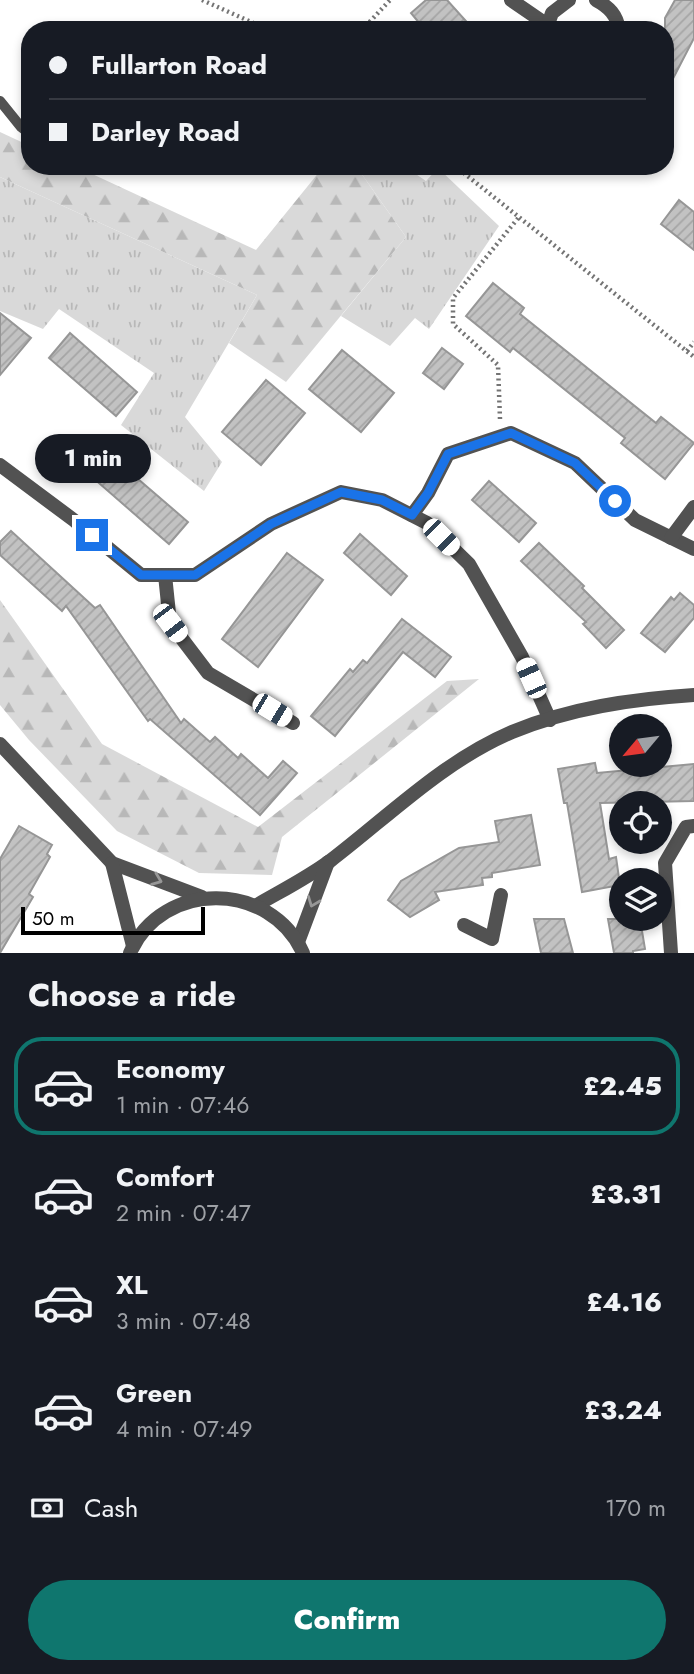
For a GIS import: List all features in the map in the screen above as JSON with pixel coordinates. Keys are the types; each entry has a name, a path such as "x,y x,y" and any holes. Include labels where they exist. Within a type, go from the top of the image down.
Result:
{"street":[{"path":"511,0 538,21"},
{"path":"549,21 552,13 569,0"},
{"path":"605,2 616,21"},
{"path":"412,515 428,493 448,454 511,433 575,463 635,520 694,549"},
{"path":"0,465 141,575 195,575 271,524 341,492 382,500 427,523 469,564 522,657 550,720"},
{"path":"671,538 694,507"},
{"path":"165,575 170,623 208,673 293,723"},
{"path":"257,905 328,862 405,799 457,762 512,732 624,701 694,695"},
{"path":"0,744 112,863 202,897"},
{"path":"671,953 666,863 686,827 694,826"},
{"path":"301,948 328,862"},
{"path":"112,863 131,949"},
{"path":"492,939 501,895"},
{"path":"131,949 150,923 166,911 202,897 230,897 257,905 280,921 301,948"},
{"path":"464,925 492,939 499,953"}],"lane":[{"path":"0,101 21,127"}],"path":[{"path":"202,0 249,21"},
{"path":"370,21 390,0"},
{"path":"466,175 694,357"},
{"path":"500,437 498,365 453,324 453,298 519,217"},
{"path":"687,351 694,342"}],"green space":[{"path":"0,132 21,142 21,175 94,175 256,250 317,175 362,175 406,237 286,382 229,343 257,295 0,177"},
{"path":"362,175 417,175 426,181 432,175 445,175 499,226 429,329 415,318 390,346 341,316 406,237"},
{"path":"0,177 257,295 185,417 222,462 204,491 121,425 154,373 59,309 43,329 0,311"},
{"path":"0,600 102,744 258,827 447,681 479,679 282,837 272,875 199,873 117,831 29,740 0,705"}],"building":[{"path":"426,0 447,0 466,21 418,21 411,13"},
{"path":"675,0 694,0 694,38 674,77 674,21 665,21"},
{"path":"679,200 694,212 694,250 661,224"},
{"path":"493,283 524,308 520,314 656,423 661,417 694,443 665,479 621,443 625,438 513,348 510,352 466,316"},
{"path":"0,313 31,338 0,375"},
{"path":"70,333 137,392 116,416 49,358"},
{"path":"442,348 463,364 444,389 423,373"},
{"path":"342,350 394,393 361,432 309,389"},
{"path":"266,380 305,413 261,465 222,432"},
{"path":"95,442 188,522 169,544 77,464"},
{"path":"489,481 536,523 519,542 472,500"},
{"path":"11,531 95,608 100,605 181,723 184,719 210,742 215,737 238,758 241,754 268,778 283,761 297,773 260,815 150,719 148,721 66,606 62,611 0,555 0,542"},
{"path":"360,534 407,576 391,595 344,553"},
{"path":"539,543 584,586 582,588 624,630 606,648 583,624 586,622 521,561"},
{"path":"287,553 323,580 258,667 222,639"},
{"path":"680,593 694,605 694,618 665,652 641,633 671,597 674,600"},
{"path":"402,619 451,657 435,677 403,652 335,736 311,716 350,669 353,672 363,660 367,663"},
{"path":"595,763 597,773 609,772 609,777 672,777 672,766 694,764 694,801 672,801 672,791 609,791 609,803 600,803 609,859 616,857 618,868 609,868 609,887 582,892 567,803 564,803 558,769"},
{"path":"531,815 540,865 492,873 492,877 482,878 483,885 435,892 439,900 410,917 388,900 401,881 459,848 499,842 495,821"},
{"path":"19,826 52,845 47,854 50,857 29,894 33,897 0,953 0,859"},
{"path":"534,919 564,919 573,953 541,953"},
{"path":"610,931 642,931 645,949 633,953 614,953"}],"route":[{"path":"92,535 141,575 195,575 271,524 341,492 382,500 412,515 428,493 448,454 511,433 575,463 615,501"}]}
